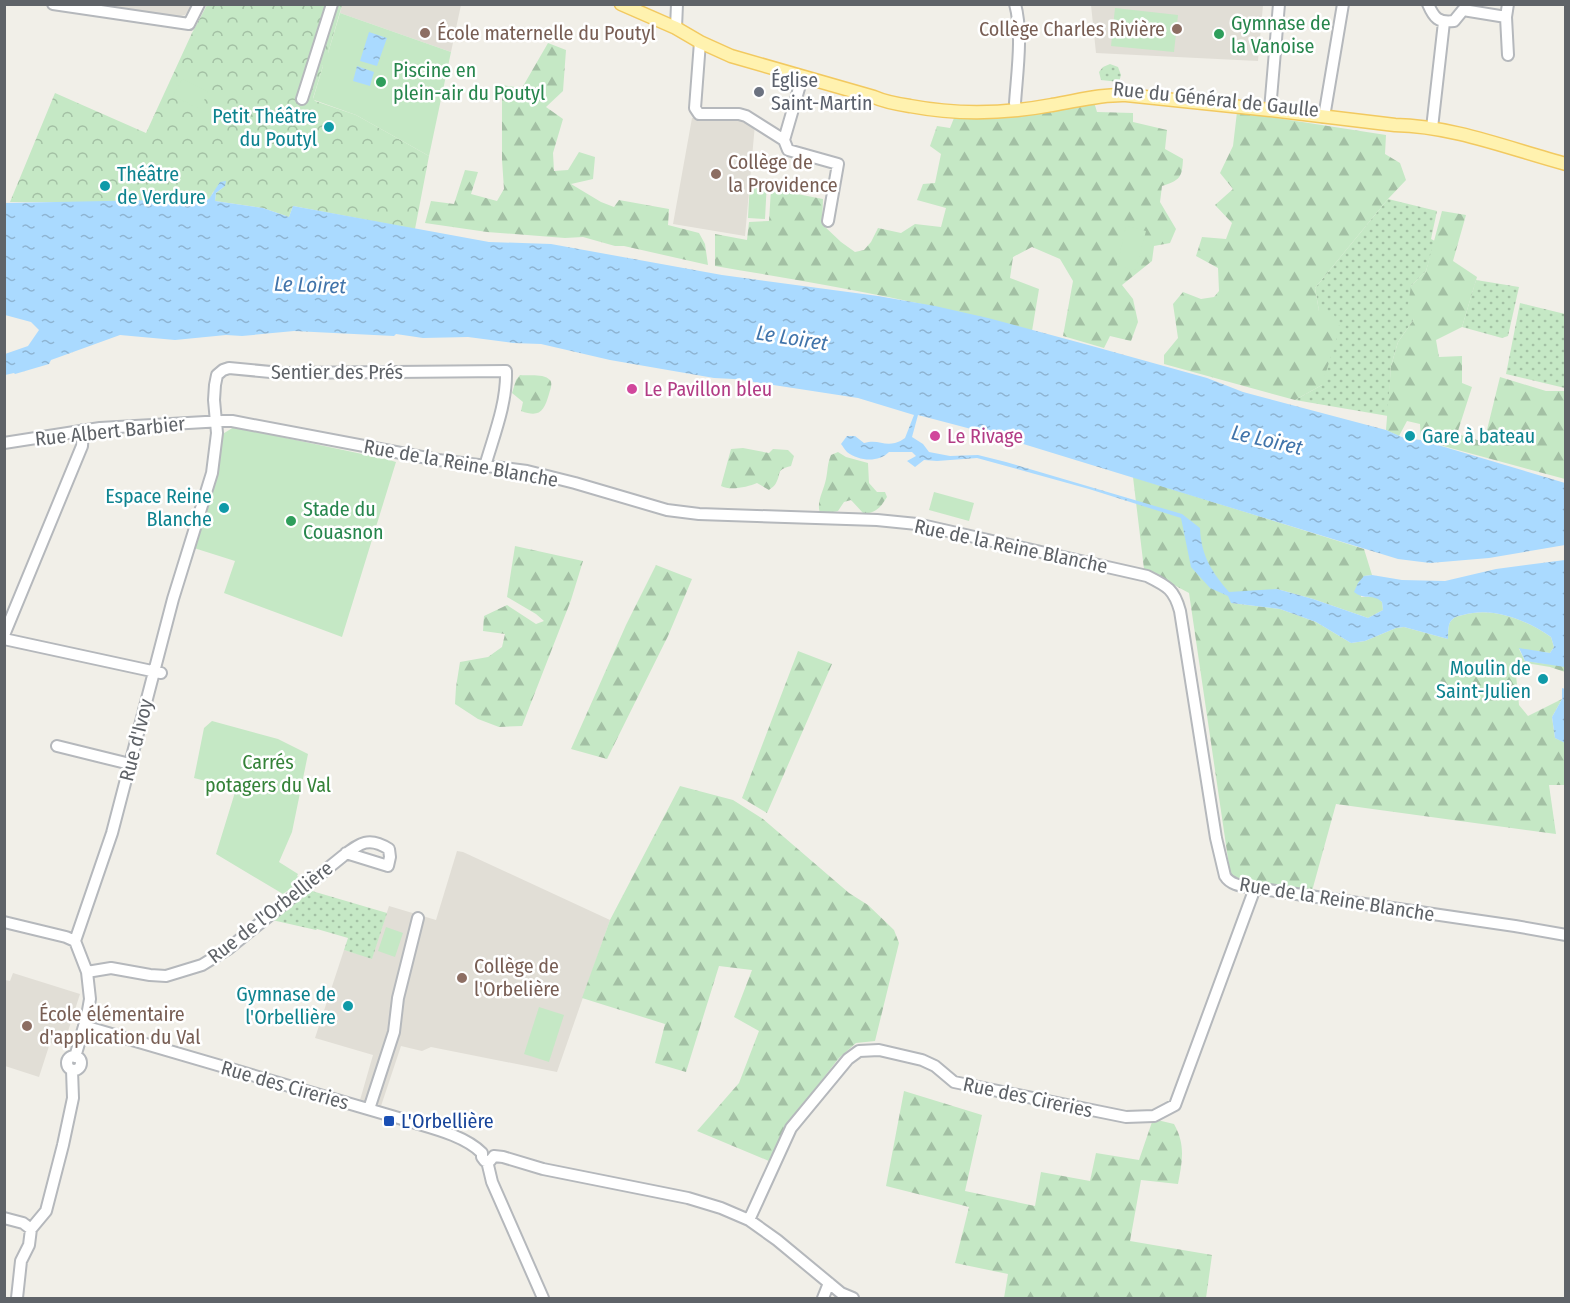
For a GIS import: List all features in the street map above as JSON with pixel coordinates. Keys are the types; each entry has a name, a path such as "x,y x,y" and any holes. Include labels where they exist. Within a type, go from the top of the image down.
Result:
{"main road":[{"name":"Rue du Général de Gaulle","path":"621,4 643,9 699,42 730,56 884,101 949,112 995,113 1110,87 1270,107 1396,119 1566,164"}],"street":[{"path":"53,4 189,24 199,4"},
{"path":"302,99 332,4"},
{"path":"676,28 677,4"},
{"path":"1015,4 1019,29 1016,108"},
{"path":"1270,107 1279,4"},
{"path":"1325,113 1343,4"},
{"path":"1428,4 1434,16 1444,22 1454,21 1463,10 1506,17"},
{"path":"1508,4 1506,17 1508,55"},
{"path":"1431,128 1444,22"},
{"path":"699,42 695,108 699,114 746,116 784,140 788,150 838,164 828,221"},
{"path":"784,140 802,78"},
{"name":"Sentier des Prés","path":"216,422 213,400 217,375 230,368 281,373 506,371 504,398 485,466"},
{"name":"Rue de la Reine Blanche","path":"216,422 232,421 438,460 527,471 667,510 699,514 877,520 917,524 1147,576 1168,586 1176,598 1180,611 1216,838 1228,881 1255,888 1566,935"},
{"name":"Rue Albert Barbier","path":"4,443 83,430 133,425 216,422"},
{"name":"Rue d'Ivoy","path":"75,941 112,833 157,673 173,599 212,472 217,434 216,422"},
{"path":"4,635 82,446 83,430"},
{"path":"4,639 157,673"},
{"path":"57,746 130,764"},
{"name":"Rue de l'Orbellière","path":"87,972 111,968 166,976 202,965 228,949 346,854"},
{"name":"Rue des Cireries","path":"749,1220 791,1128 848,1059 859,1051 879,1050 922,1060 935,1066 954,1082 1126,1117 1154,1116 1174,1105 1255,888"},
{"path":"369,1109 394,1032 398,998 418,918"},
{"path":"4,922 75,941 87,972 90,999 75,1057 67,1061 72,1070 74,1098 63,1145 46,1211 31,1229 29,1245 21,1261 17,1299"},
{"name":"Rue des Cireries","path":"84,1026 448,1134 475,1146 488,1157 503,1156 543,1168 687,1198 721,1208 749,1220 841,1293 853,1299"},
{"path":"488,1157 492,1182 543,1299"},
{"path":"4,1218 23,1223 31,1229"},
{"path":"823,1299 829,1283"}],"shaded area":[{"path":"95,5 193,5 185,15 176,17"},
{"name":"École maternelle du Poutyl","path":"342,5 461,5 451,52 340,13"},
{"name":"Collège Charles Rivière","path":"1091,5 1263,5 1258,61 1096,53"},
{"name":"Collège de la Providence","path":"738,117 755,124 745,236 673,224 692,118"},
{"name":"Collège de l'Orbelière","path":"457,851 610,920 557,1072 431,1047 422,1051 401,1046 381,1106 360,1100 373,1055 315,1038 344,950 372,958 389,906 436,920"},
{"path":"13,973 80,994 63,1047 50,1043 39,1077 5,1066 5,980 10,981"}],"green space":[{"path":"207,5 342,5 328,53 320,64 323,66 313,98 315,101 356,115 429,156 415,229 293,206 289,217 263,208 215,201 216,193 225,186 213,192 210,199 10,202 55,93 146,133"},
{"path":"1115,8 1178,15 1174,52 1111,46"},
{"name":"Piscine en plein-air du Poutyl","path":"340,13 451,52 429,156 356,115 313,99 323,66 319,64 324,52 328,53"},
{"path":"548,43 566,50 563,91 546,107 563,119 553,153 554,171 568,170 579,152 595,157 593,179 571,184 614,207 619,200 669,209 668,225 699,233 705,244 708,265 583,237 565,238 487,232 425,223 431,201 454,204 465,170 478,172 471,194 497,201 504,189 502,85 522,88"},
{"path":"1110,64 1118,67 1121,75 1119,82 1101,80 1099,72"},
{"path":"182,79 208,92 200,109 173,96"},
{"path":"1094,102 1097,112 1133,113 1133,122 1167,130 1165,149 1183,159 1179,177 1162,186 1160,202 1176,229 1170,243 1154,246 1152,261 1122,285 1133,299 1138,322 1131,341 1110,336 1104,348 1063,336 1073,281 1060,259 1032,247 1013,257 1010,278 1039,289 1032,331 914,302 715,266 715,234 747,240 749,222 769,221 771,189 823,199 822,224 855,252 864,250 878,228 901,233 915,224 941,227 946,208 917,200 923,184 935,183 941,154 930,146 937,126 950,128 954,118 1007,117"},
{"path":"1237,112 1386,135 1385,154 1400,163 1406,180 1315,288 1319,311 1333,313 1340,327 1322,385 1295,400 1164,364 1164,355 1178,338 1173,304 1183,292 1201,299 1214,297 1219,291 1218,268 1196,256 1202,237 1226,239 1232,223 1215,205 1233,189 1220,173 1233,146"},
{"path":"750,180 767,181 765,219 748,218"},
{"path":"1388,199 1437,211 1431,239 1435,241 1426,271 1411,286 1414,319 1398,342 1391,366 1388,416 1295,400 1322,385 1319,311 1315,288"},
{"path":"1442,211 1466,215 1453,261 1477,277 1462,327 1436,340 1439,357 1462,356 1462,383 1472,387 1457,434 1484,442 1500,377 1546,391 1565,391 1565,479 1421,440 1420,424 1407,421 1399,436 1386,430 1391,366 1398,342 1414,319 1407,311 1411,286 1426,271"},
{"path":"1126,226 1146,231 1136,270 1117,266"},
{"path":"1476,280 1519,287 1508,336 1502,338 1462,327"},
{"path":"1520,303 1565,314 1565,388 1506,374"},
{"path":"520,375 544,376 550,380 551,389 540,412 533,414 521,411 523,402 512,393"},
{"name":"Stade du Couasnon","path":"234,427 396,462 342,637 224,593 235,561 194,548 218,474 221,435"},
{"path":"743,448 769,453 773,449 788,450 794,456 791,466 781,470 775,484 769,490 757,483 734,488 721,486 731,449"},
{"path":"838,452 846,457 868,463 869,483 877,492 885,492 887,497 875,511 864,514 851,500 844,502 838,511 820,513 820,500 831,455"},
{"path":"1133,477 1364,549 1372,575 1364,576 1361,597 1377,597 1382,602 1383,610 1368,618 1277,589 1231,603 1280,609 1316,622 1351,643 1365,641 1404,627 1448,639 1449,625 1454,618 1486,612 1520,620 1551,637 1554,647 1550,653 1519,649 1525,661 1565,666 1565,672 1526,663 1516,675 1519,705 1528,716 1562,699 1552,717 1555,738 1566,743 1565,785 1549,785 1556,834 1336,804 1312,891 1231,879 1189,593 1144,569"},
{"path":"934,492 974,503 969,521 929,510"},
{"path":"515,546 583,561 571,600 522,726 499,727 478,719 455,704 456,687 460,662 488,657 502,647 505,634 483,631 484,616 507,605 536,624 544,621 507,597"},
{"path":"656,565 692,579 668,636 607,759 571,749 626,625"},
{"path":"798,651 832,664 767,813 742,798"},
{"name":"Carrés potagers du Val","path":"212,721 278,739 308,754 292,832 279,862 303,880 283,894 216,854 236,789 194,778 204,728"},
{"path":"680,786 733,800 763,819 849,893 868,905 894,930 899,943 875,1041 856,1043 839,1058 787,1125 769,1161 697,1131 739,1083 759,1031 734,1017 752,970 719,966 686,1072 655,1063 665,1024 582,998 610,920"},
{"path":"312,891 387,913 372,959 344,950 348,938 272,920"},
{"path":"386,927 403,933 395,957 378,951"},
{"path":"539,1007 564,1015 549,1062 524,1054"},
{"path":"904,1091 982,1115 965,1191 1035,1206 1041,1172 1090,1181 1096,1153 1139,1160 1153,1119 1174,1124 1182,1146 1178,1184 1141,1180 1130,1241 1212,1255 1206,1298 1004,1298 1008,1274 955,1263 969,1207 886,1186"}],"water":[{"path":"369,32 387,38 377,66 360,61"},
{"path":"357,66 374,72 370,86 353,81"},
{"name":"Le Loiret","path":"226,181 225,186 216,193 215,201 263,208 289,217 293,206 489,242 551,244 722,275 935,306 988,318 1207,378 1243,392 1386,430 1404,438 1421,440 1565,483 1565,545 1489,558 1430,563 1398,559 994,435 918,415 912,437 923,444 929,452 950,456 978,455 1182,514 1200,528 1208,563 1229,592 1277,589 1368,618 1383,610 1382,602 1378,599 1354,592 1364,576 1445,581 1496,569 1565,560 1565,667 1525,661 1519,648 1550,653 1554,647 1551,637 1509,616 1486,612 1461,615 1451,621 1448,639 1404,627 1365,641 1351,643 1316,622 1280,609 1231,603 1228,596 1210,588 1191,567 1181,518 1089,489 977,458 924,460 915,467 907,461 916,456 912,452 889,452 885,456 868,460 852,455 841,444 847,436 855,436 864,443 896,443 905,438 914,415 858,398 714,378 610,360 541,344 468,337 423,338 396,334 394,336 294,331 175,340 120,335 51,360 49,364 5,375 5,354 28,346 39,330 31,322 5,315 5,203 209,199 220,182"},
{"path":"1562,688 1565,689 1565,743 1555,738 1552,717 1562,699"}],"place":[{"name":"Collège Charles Rivière","path":"1177,29"},
{"name":"École maternelle du Poutyl","path":"425,33"},
{"name":"Gymnase de la Vanoise","path":"1219,34"},
{"name":"Piscine en plein-air du Poutyl","path":"381,82"},
{"name":"Église Saint-Martin","path":"759,92"},
{"name":"Petit Théâtre du Poutyl","path":"329,127"},
{"name":"Collège de la Providence","path":"716,174"},
{"name":"Théâtre de Verdure","path":"105,186"},
{"name":"Le Pavillon bleu","path":"632,389"},
{"name":"Le Rivage","path":"935,436"},
{"name":"Gare à bateau","path":"1410,436"},
{"name":"Espace Reine Blanche","path":"224,508"},
{"name":"Stade du Couasnon","path":"291,521"},
{"name":"Moulin de Saint-Julien","path":"1543,679"},
{"name":"Collège de l'Orbelière","path":"462,978"},
{"name":"Gymnase de l'Orbellière","path":"348,1006"},
{"name":"École élémentaire d'application du Val","path":"27,1026"},
{"name":"L'Orbellière","path":"389,1121"}]}
